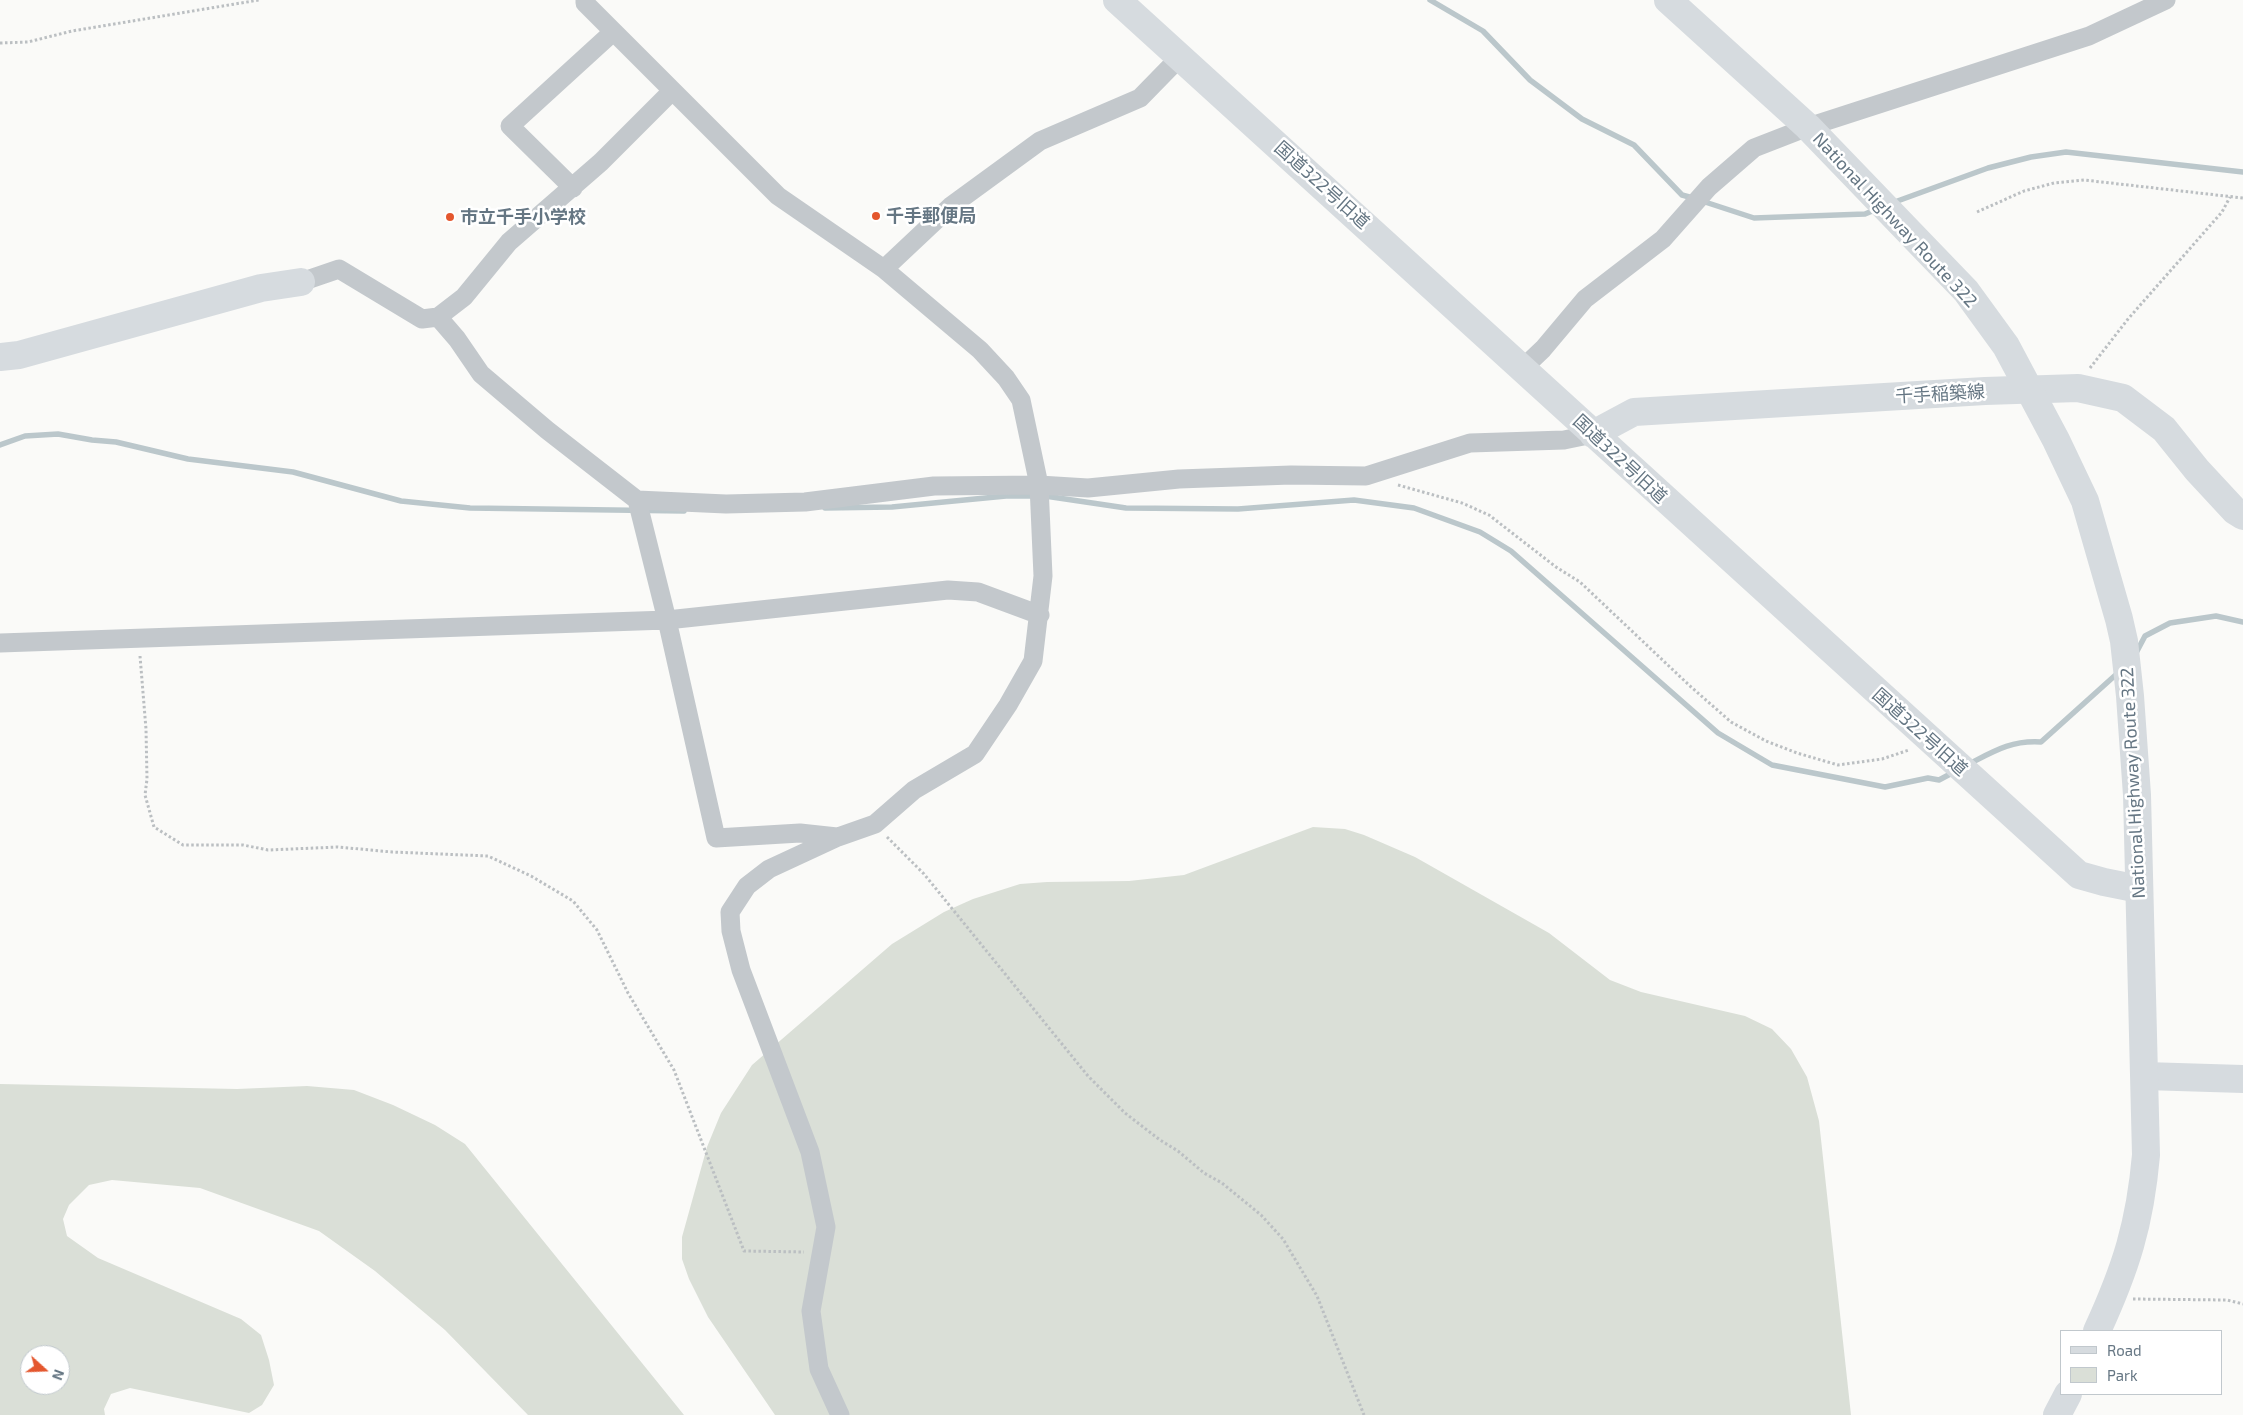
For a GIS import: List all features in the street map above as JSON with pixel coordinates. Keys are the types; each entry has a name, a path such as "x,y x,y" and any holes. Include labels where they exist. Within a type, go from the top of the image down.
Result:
{"main road":[{"name":"国道322号旧道","path":"1118,0 1523,368 1592,434 2079,875 2139,889"},
{"name":"National Highway Route 322","path":"1668,0 1808,127 1966,291 2006,346 2030,389 2085,502 2104,562 2124,641 2130,696 2137,795 2145,1076 2146,1155 2143,1194 2129,1255 2113,1297 2097,1330"},
{"path":"0,357 19,355 261,288 301,282"},
{"name":"千手稲築線","path":"1592,434 1634,412 2030,389 2081,388 2123,398 2164,429 2197,470 2243,516"},
{"path":"2145,1076 2243,1079"},
{"path":"2057,1415 2067,1395"}],"street":[{"path":"585,0 585,3 612,32 778,196 884,269 980,350 1006,378 1021,400 1038,485 1043,576 1040,615 1033,661 1008,705 974,754 914,790 875,824 838,837 769,869 747,886 730,912 731,932 741,970 810,1152 826,1227 811,1312 819,1369 840,1415"},
{"path":"1523,368 1585,299 1662,239 1709,187 1754,148 1808,127 2088,36 2166,0"},
{"path":"573,188 510,126 612,32"},
{"path":"884,269 951,206 1040,141 1140,98 1181,56"},
{"path":"301,282 339,269 422,319 438,317 464,297 509,242 573,188 672,91"},
{"path":"438,317 457,339 481,374 547,430 637,500 726,504 805,502 934,486 1038,485 1088,488 1179,479 1290,475 1366,476 1470,442 1564,440 1592,434"},
{"path":"637,500 667,620 716,838 800,833 838,837"},
{"path":"0,643 667,620 948,590 978,592 1040,615"}],"path":[{"path":"0,43 28,42 72,32 259,0"},
{"path":"1977,212 2024,191 2054,183 2084,180 2243,198"},
{"path":"2081,388 2087,372 2128,319 2222,212 2230,197"},
{"path":"1366,476 1462,503 1488,515 1556,567 1580,582 1731,722 1766,741 1797,754 1838,765 1882,759 1913,749 1927,739"},
{"path":"139,639 146,729 147,779 144,795 154,827 183,845 244,845 268,850 338,847 392,852 488,856 531,876 573,901 597,930 628,994 674,1070 744,1250 820,1253"},
{"path":"875,824 924,874 1094,1082 1132,1119 1178,1151 1204,1173 1229,1188 1261,1215 1283,1239 1317,1296 1364,1415"},
{"path":"2113,1297 2227,1300 2243,1304"}],"green space":[{"path":"1313,827 1345,829 1415,857 1549,933 1610,980 1641,992 1745,1016 1772,1029 1791,1049 1807,1077 1819,1121 1851,1415 775,1415 708,1317 689,1279 682,1259 682,1237 707,1147 721,1113 752,1065 892,944 944,912 973,899 1020,884 1129,881 1184,875"},
{"path":"0,1084 237,1089 307,1086 354,1090 393,1105 435,1125 465,1144 684,1415 528,1415 445,1330 375,1271 319,1231 200,1188 112,1180 89,1185 69,1205 63,1219 67,1236 98,1258 241,1319 261,1335 274,1385 262,1405 249,1413 130,1388 111,1394 104,1409 105,1415 0,1415"}],"waterway":[{"path":"1430,0 1483,31 1530,80 1582,119 1634,145 1682,195 1693,198"},
{"path":"1892,203 1988,168 2031,157 2066,152 2243,172"},
{"path":"1702,201 1754,218 1865,214 1877,209"},
{"path":"0,445 25,436 58,434 116,442 188,459 293,472 401,501 470,508 684,511"},
{"path":"825,508 892,507 1006,496 1045,496 1126,508 1238,509 1354,500 1414,508 1480,532 1511,551 1718,733 1772,765 1885,787 1928,778 1939,780 1954,772"},
{"path":"2136,653 2145,636 2170,623 2216,616 2243,622"},
{"path":"1969,764 2012,745 2041,742 2120,671"}],"place":[{"name":"千手郵便局","path":"876,216"},
{"name":"市立千手小学校","path":"450,217"}]}
